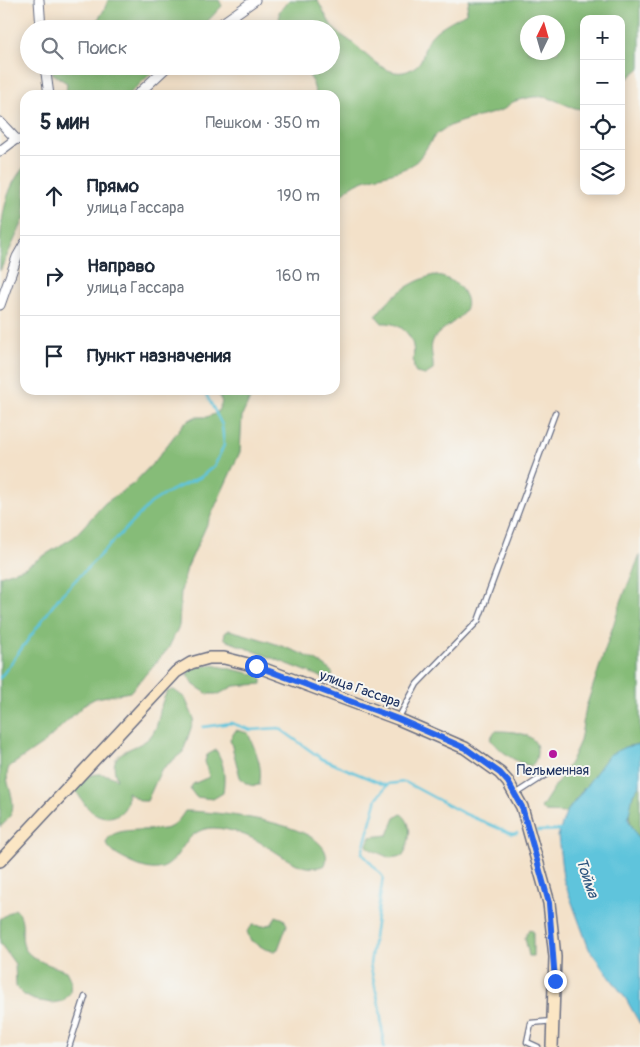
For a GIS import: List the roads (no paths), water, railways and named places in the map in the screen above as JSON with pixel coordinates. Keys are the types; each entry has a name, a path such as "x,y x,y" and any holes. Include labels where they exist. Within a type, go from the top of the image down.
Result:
{"main road":[{"name":"улица Гассара","path":"0,861 141,707 176,672 199,660 224,658 256,666 398,719 479,756 500,773 516,794 522,807 549,903 555,957 552,1047"}],"street":[{"path":"39,0 40,20"},
{"path":"227,20 255,0"},
{"path":"46,75 48,90"},
{"path":"142,90 158,75"},
{"path":"0,122 20,140 0,151"},
{"path":"0,304 20,252"}],"lane":[{"path":"398,719 417,684 478,621 555,413"},
{"path":"516,794 550,772"},
{"path":"69,1047 85,997"},
{"path":"538,1047 527,1042 531,1023 554,1020"}],"water":[{"name":"Тойма","path":"640,744 640,784 633,794 628,819 640,841 640,1024 626,999 589,949 563,878 558,836 566,813 609,755 625,747"}],"waterway":[{"path":"0,678 60,596 151,503 170,491 201,477 215,465 224,445 222,425 207,395"},
{"path":"203,727 231,723 251,730 279,728 322,759 387,786"},
{"path":"384,1047 380,1009 370,964 383,877 362,853 377,798 388,784 405,782 463,813 512,834 517,833"},
{"path":"537,831 562,830"}],"place":[{"name":"Пельменная","path":"553,754"}]}
